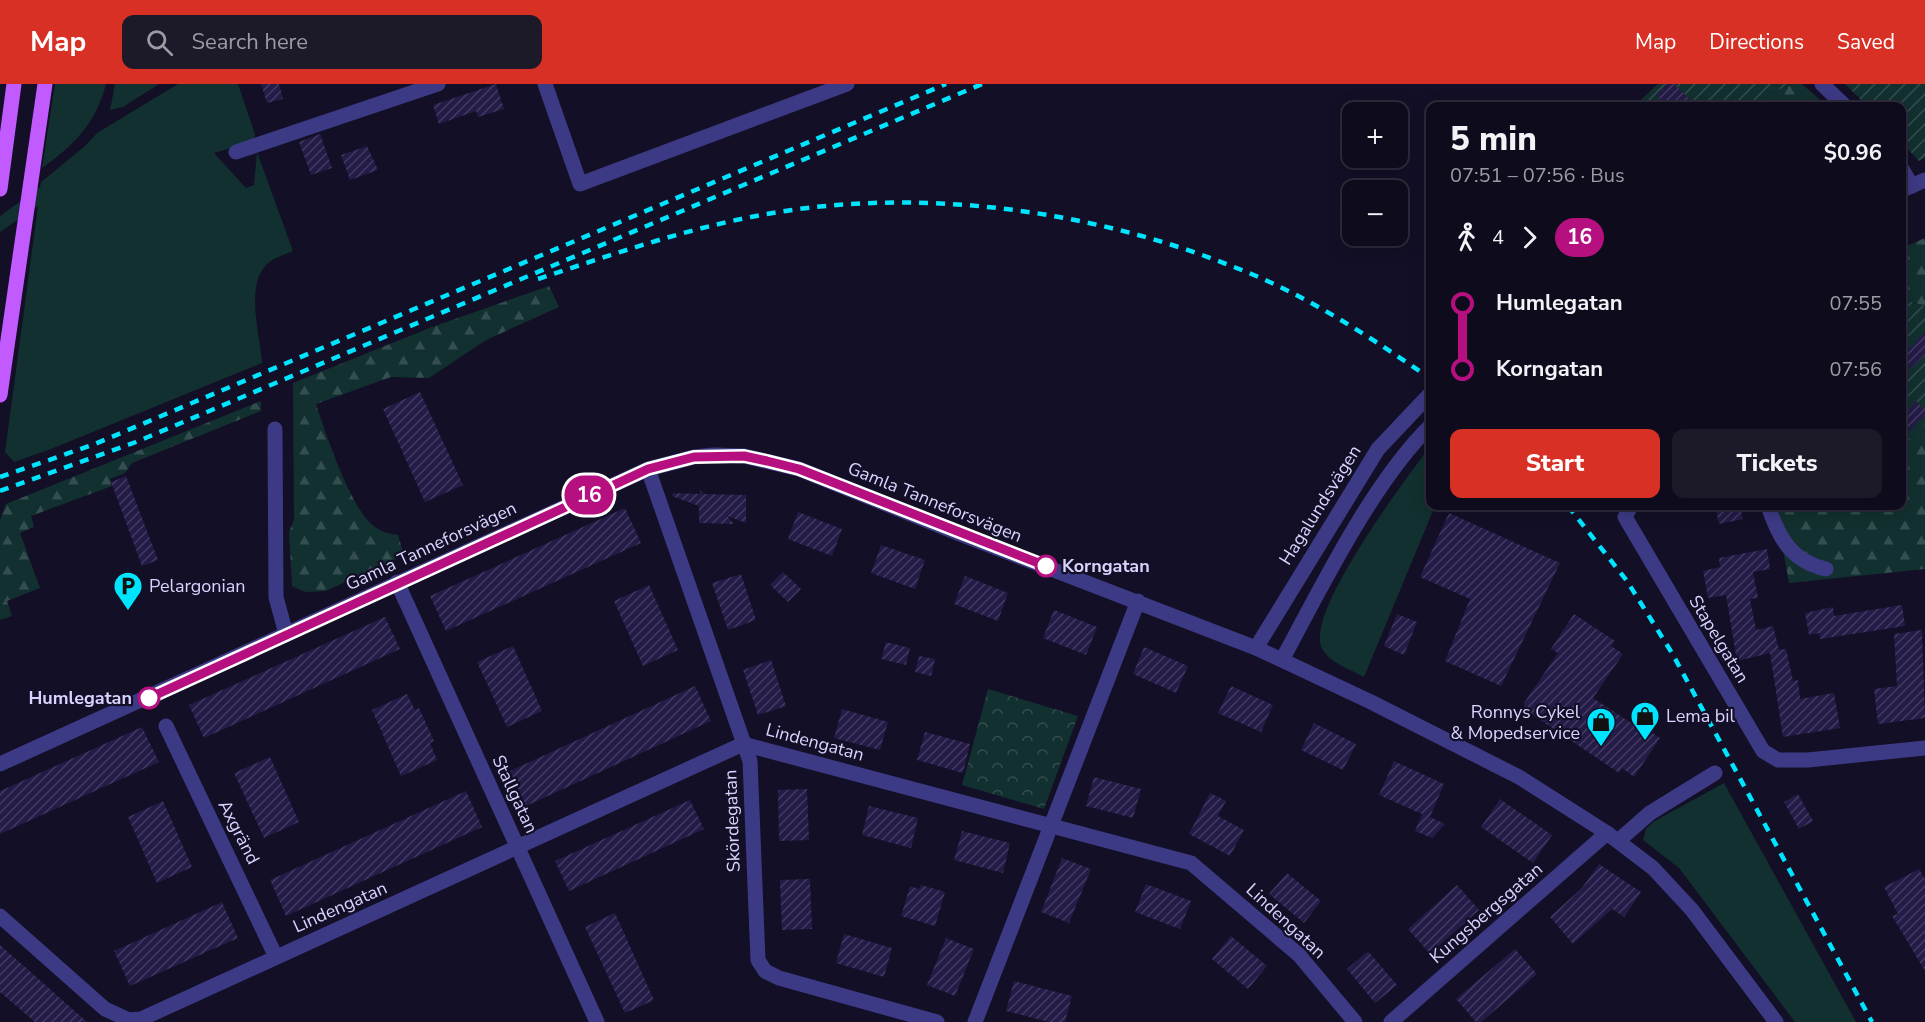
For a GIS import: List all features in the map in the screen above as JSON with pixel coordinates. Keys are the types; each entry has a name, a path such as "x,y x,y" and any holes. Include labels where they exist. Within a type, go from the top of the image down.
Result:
{"main road":[{"path":"0,189 14,84"},
{"path":"0,395 45,84"}],"street":[{"path":"236,152 438,84"},
{"path":"545,84 580,184 847,84"},
{"path":"1822,84 1841,102"},
{"name":"Hagalundsvägen","path":"1256,648 1378,449 1426,398"},
{"path":"275,429 276,597 286,634"},
{"path":"1282,660 1319,590 1372,502 1396,466 1426,431"},
{"name":"Gamla Tanneforsvägen","path":"0,764 648,469 694,457 744,456 799,469 1256,648 1488,759 1613,837 1653,868 1692,910 1776,1022"},
{"name":"Skördegatan","path":"648,469 750,761 758,960 765,971 793,982 938,1022"},
{"name":"Stapelgatan","path":"1629,510 1625,517 1763,751 1778,760 1808,760 1925,748"},
{"path":"1769,510 1778,536 1791,552 1810,566 1826,569"},
{"name":"Stallgatan","path":"398,582 597,1022"},
{"path":"975,1022 1138,601"},
{"name":"Axgränd","path":"166,726 276,957"},
{"name":"Lindengatan","path":"0,916 105,1009 129,1020 141,1019 743,744 1052,824 1191,863 1299,955 1355,1022"},
{"name":"Kungsbergsgatan","path":"1391,1022 1613,837 1715,773"}],"green space":[{"path":"55,84 106,84 90,122 74,142 42,168"},
{"path":"115,84 159,84 123,107 110,110"},
{"path":"178,84 238,84 255,134 254,141 214,153 246,188 254,185 257,152 293,251 271,261 262,269 258,280 255,308 262,363 14,462 5,452 38,206 0,232 0,216 40,187 41,182 85,146 97,133"},
{"path":"1658,84 1791,84 1753,102 1638,102"},
{"path":"1791,84 1802,84 1822,102 1753,102"},
{"path":"1845,84 1925,84 1925,158 1919,161 1906,147 1906,102 1863,102"},
{"path":"1925,238 1925,306 1906,300 1906,246"},
{"path":"549,286 559,307 486,340 429,378 391,377 316,404 338,466 361,512 372,525 382,531 398,535 404,555 326,591 305,592 292,586 289,532 294,520 293,383 432,327"},
{"path":"1906,300 1925,306 1925,423 1908,439 1906,437"},
{"path":"261,401 261,411 132,463 125,473 110,479 112,486 31,516 34,527 20,533 40,588 7,601 12,616 0,620 0,520 6,504"},
{"path":"1925,423 1925,569 1789,583 1776,510 1906,510 1906,437 1908,439"},
{"path":"1426,452 1426,510 1433,510 1364,677 1334,661 1324,652 1321,646 1321,628 1329,603 1344,575 1401,485"},
{"path":"988,689 1078,716 1044,809 962,785"},
{"path":"1724,783 1856,1022 1795,1022 1679,868 1643,840 1646,829 1653,822"}],"building":[{"path":"261,84 279,84 283,99 267,103"},
{"path":"496,84 504,109 478,117 476,111 439,124 433,105"},
{"path":"1667,84 1674,84 1693,102 1663,102 1656,95"},
{"path":"320,134 332,168 311,175 299,142"},
{"path":"367,146 378,170 350,180 341,155"},
{"path":"1925,332 1925,355 1906,372 1906,344 1910,348"},
{"path":"420,392 463,485 425,502 383,409"},
{"path":"1916,401 1925,410 1925,415 1906,435 1906,412"},
{"path":"126,476 158,560 142,566 111,482"},
{"path":"700,490 704,494 746,495 746,523 727,516 734,524 699,523 699,506 672,496 673,493 700,494"},
{"path":"625,508 641,543 446,631 430,596"},
{"path":"1716,510 1741,510 1743,519 1719,524"},
{"path":"798,512 842,529 832,556 788,539"},
{"path":"1449,513 1560,563 1501,686 1445,661 1470,599 1420,577"},
{"path":"881,545 925,560 915,589 871,573"},
{"path":"1767,549 1770,569 1753,572 1758,598 1750,599 1756,630 1773,626 1779,650 1786,649 1793,681 1798,680 1800,699 1834,693 1840,728 1783,737 1770,653 1737,661 1726,595 1708,598 1703,571 1720,567 1719,558"},
{"path":"783,572 801,589 788,602 770,585"},
{"path":"741,574 756,620 728,630 712,583"},
{"path":"965,576 1008,593 998,621 954,604"},
{"path":"649,585 678,650 643,666 614,601"},
{"path":"1902,605 1905,626 1820,639 1819,633 1809,635 1805,613 1833,607 1834,616"},
{"path":"1054,610 1097,627 1086,655 1043,638"},
{"path":"1397,614 1417,622 1404,655 1384,646"},
{"path":"1574,614 1615,641 1611,646 1623,654 1593,698 1645,732 1647,729 1660,738 1634,777 1622,768 1619,773 1524,709 1524,703 1558,653 1551,649"},
{"path":"385,617 400,649 204,738 189,705"},
{"path":"1922,630 1925,718 1878,724 1874,689 1897,686 1894,634"},
{"path":"886,642 910,648 906,665 881,659"},
{"path":"513,646 542,711 507,727 477,662"},
{"path":"1144,647 1188,666 1176,693 1133,674"},
{"path":"919,656 935,659 931,676 915,672"},
{"path":"771,660 786,706 758,715 743,670"},
{"path":"695,686 711,721 526,806 510,771"},
{"path":"1231,686 1273,705 1261,732 1218,713"},
{"path":"407,694 415,710 419,708 434,741 430,743 437,760 401,776 372,710"},
{"path":"842,709 888,722 880,750 834,738"},
{"path":"1314,723 1356,744 1343,770 1301,750"},
{"path":"142,727 159,762 0,834 0,791"},
{"path":"925,732 970,744 963,773 917,760"},
{"path":"270,757 299,822 264,838 234,773"},
{"path":"1394,761 1444,784 1430,817 1445,824 1432,838 1415,831 1422,814 1379,795"},
{"path":"1094,777 1141,789 1133,818 1086,806"},
{"path":"807,789 809,840 779,841 778,790"},
{"path":"466,791 482,827 286,916 270,880"},
{"path":"1210,793 1226,801 1218,816 1244,830 1230,856 1189,834"},
{"path":"1798,794 1813,821 1799,829 1784,802"},
{"path":"1500,799 1552,835 1533,863 1481,827"},
{"path":"690,800 704,829 569,891 555,861"},
{"path":"163,801 192,867 157,883 128,817"},
{"path":"869,806 918,818 911,848 862,835"},
{"path":"962,831 1010,843 1003,873 954,860"},
{"path":"1062,858 1091,869 1069,923 1041,912"},
{"path":"1599,864 1641,892 1624,917 1612,909 1573,944 1550,917 1582,888"},
{"path":"1919,869 1925,879 1925,971 1892,916 1898,914 1884,887"},
{"path":"1287,873 1321,901 1304,923 1269,894"},
{"path":"810,879 812,929 782,930 780,880"},
{"path":"1146,884 1191,901 1180,929 1135,912"},
{"path":"921,885 945,892 935,926 901,916 910,886 919,889"},
{"path":"1457,885 1479,910 1430,954 1408,929"},
{"path":"222,902 238,938 130,986 114,951"},
{"path":"615,913 654,1000 625,1013 585,927"},
{"path":"844,934 892,948 884,977 836,963"},
{"path":"1231,936 1267,966 1248,989 1212,959"},
{"path":"946,938 974,949 955,996 927,985"},
{"path":"0,945 87,1022 35,1022 0,992"},
{"path":"1515,949 1537,974 1481,1022 1476,1022 1456,999"},
{"path":"1368,951 1397,985 1375,1003 1347,969"},
{"path":"1014,981 1072,996 1065,1022 1049,1022 1006,1011"}],"railway":[{"path":"0,477 95,444 946,84"},
{"path":"0,491 136,442 982,84"},
{"path":"538,279 697,229 751,217 811,208 872,203 934,203 996,208 1058,217 1118,230 1234,267 1286,290 1336,317 1426,376"},
{"path":"1571,510 1627,581 1672,653 1872,1022"}],"bus line":[{"name":"16","path":"149,698 648,469 694,457 744,456 799,469 1046,566"}],"place":[{"name":"Korngatan","path":"1046,566"},
{"name":"Pelargonian","path":"128,612"},
{"name":"Humlegatan","path":"149,698"},
{"name":"Lema bil","path":"1645,742"},
{"name":"Ronnys Cykel & Mopedservice","path":"1601,748"}]}
